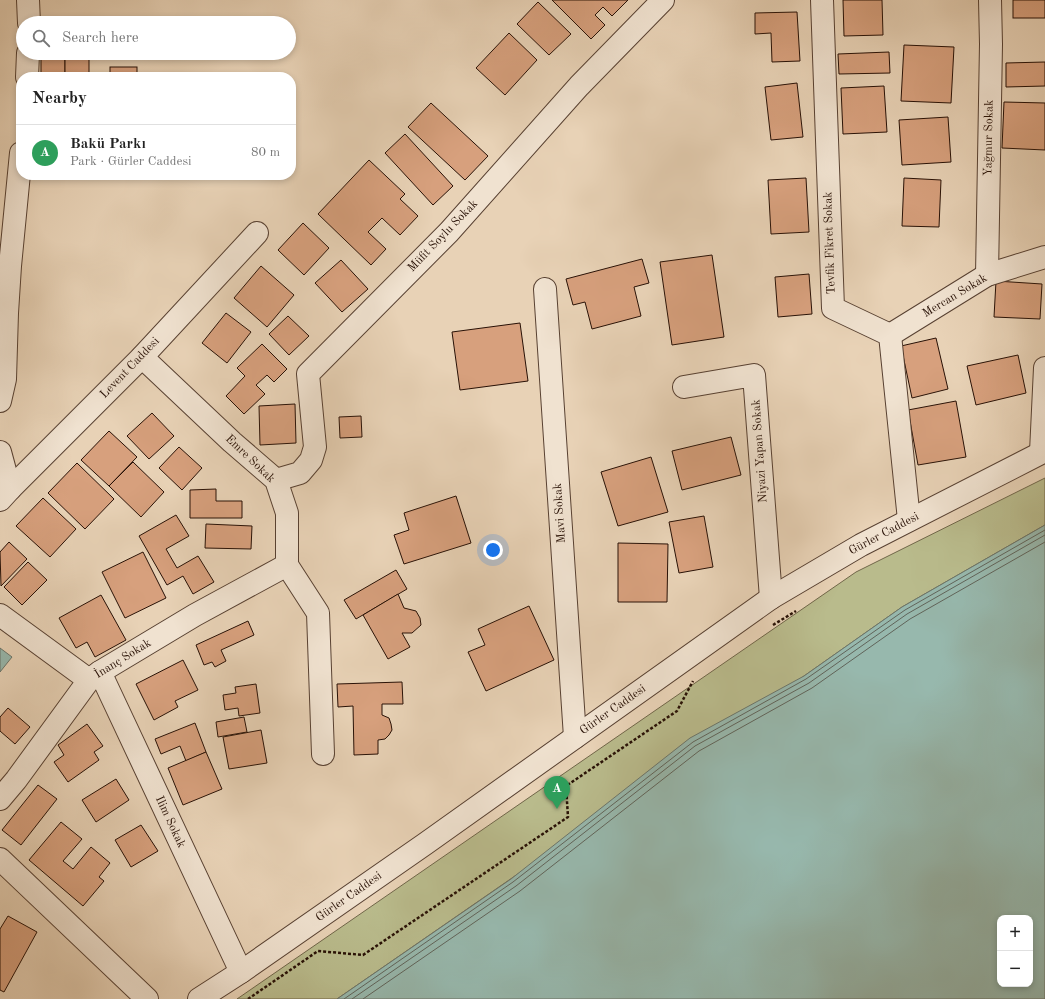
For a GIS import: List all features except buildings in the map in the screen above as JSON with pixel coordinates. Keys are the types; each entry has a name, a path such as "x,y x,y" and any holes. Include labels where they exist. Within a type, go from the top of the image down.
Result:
{"street":[{"path":"28,0 29,16"},
{"name":"Müfit Soylu Sokak","path":"276,480 300,473 311,460 315,447 308,374 449,232 579,86 663,0"},
{"name":"Tevfik Fikret Sokak","path":"822,0 833,308 890,335"},
{"name":"Yağmur Sokak","path":"987,275 990,0"},
{"path":"27,72 28,60"},
{"path":"0,401 7,313 5,266 17,180"},
{"name":"Levent Caddesi","path":"5,494 142,357 257,233"},
{"name":"Mercan Sokak","path":"890,335 987,275 1045,257"},
{"name":"Mavi Sokak","path":"545,289 574,737"},
{"path":"890,335 908,520"},
{"name":"Emre Sokak","path":"142,357 232,442 276,480 286,513 287,565"},
{"path":"1043,452 1045,368"},
{"name":"Niyazi Yapan Sokak","path":"684,387 754,375 771,598"},
{"path":"0,452 5,494"},
{"name":"Gürler Caddesi","path":"199,999 241,972 425,844 771,598 861,545 1043,452"},
{"path":"287,565 318,613 323,754"},
{"name":"İnanç Sokak","path":"0,799 94,676 195,615 287,565"},
{"name":"Ilim Sokak","path":"0,615 94,676 241,972"},
{"path":"0,859 147,999"}],"path":[{"path":"768,629 800,608"},
{"path":"248,999 318,951 363,954 568,817 566,786 677,711 696,676"}],"green space":[{"path":"1045,478 1045,525 902,607 337,999 237,999 856,572"}],"water":[{"path":"1045,525 1045,999 337,999 511,879 690,738 804,676 902,607"},
{"path":"0,648 12,657 0,672"}],"place":[{"name":"Bakü Parkı","path":"557,809"}]}
